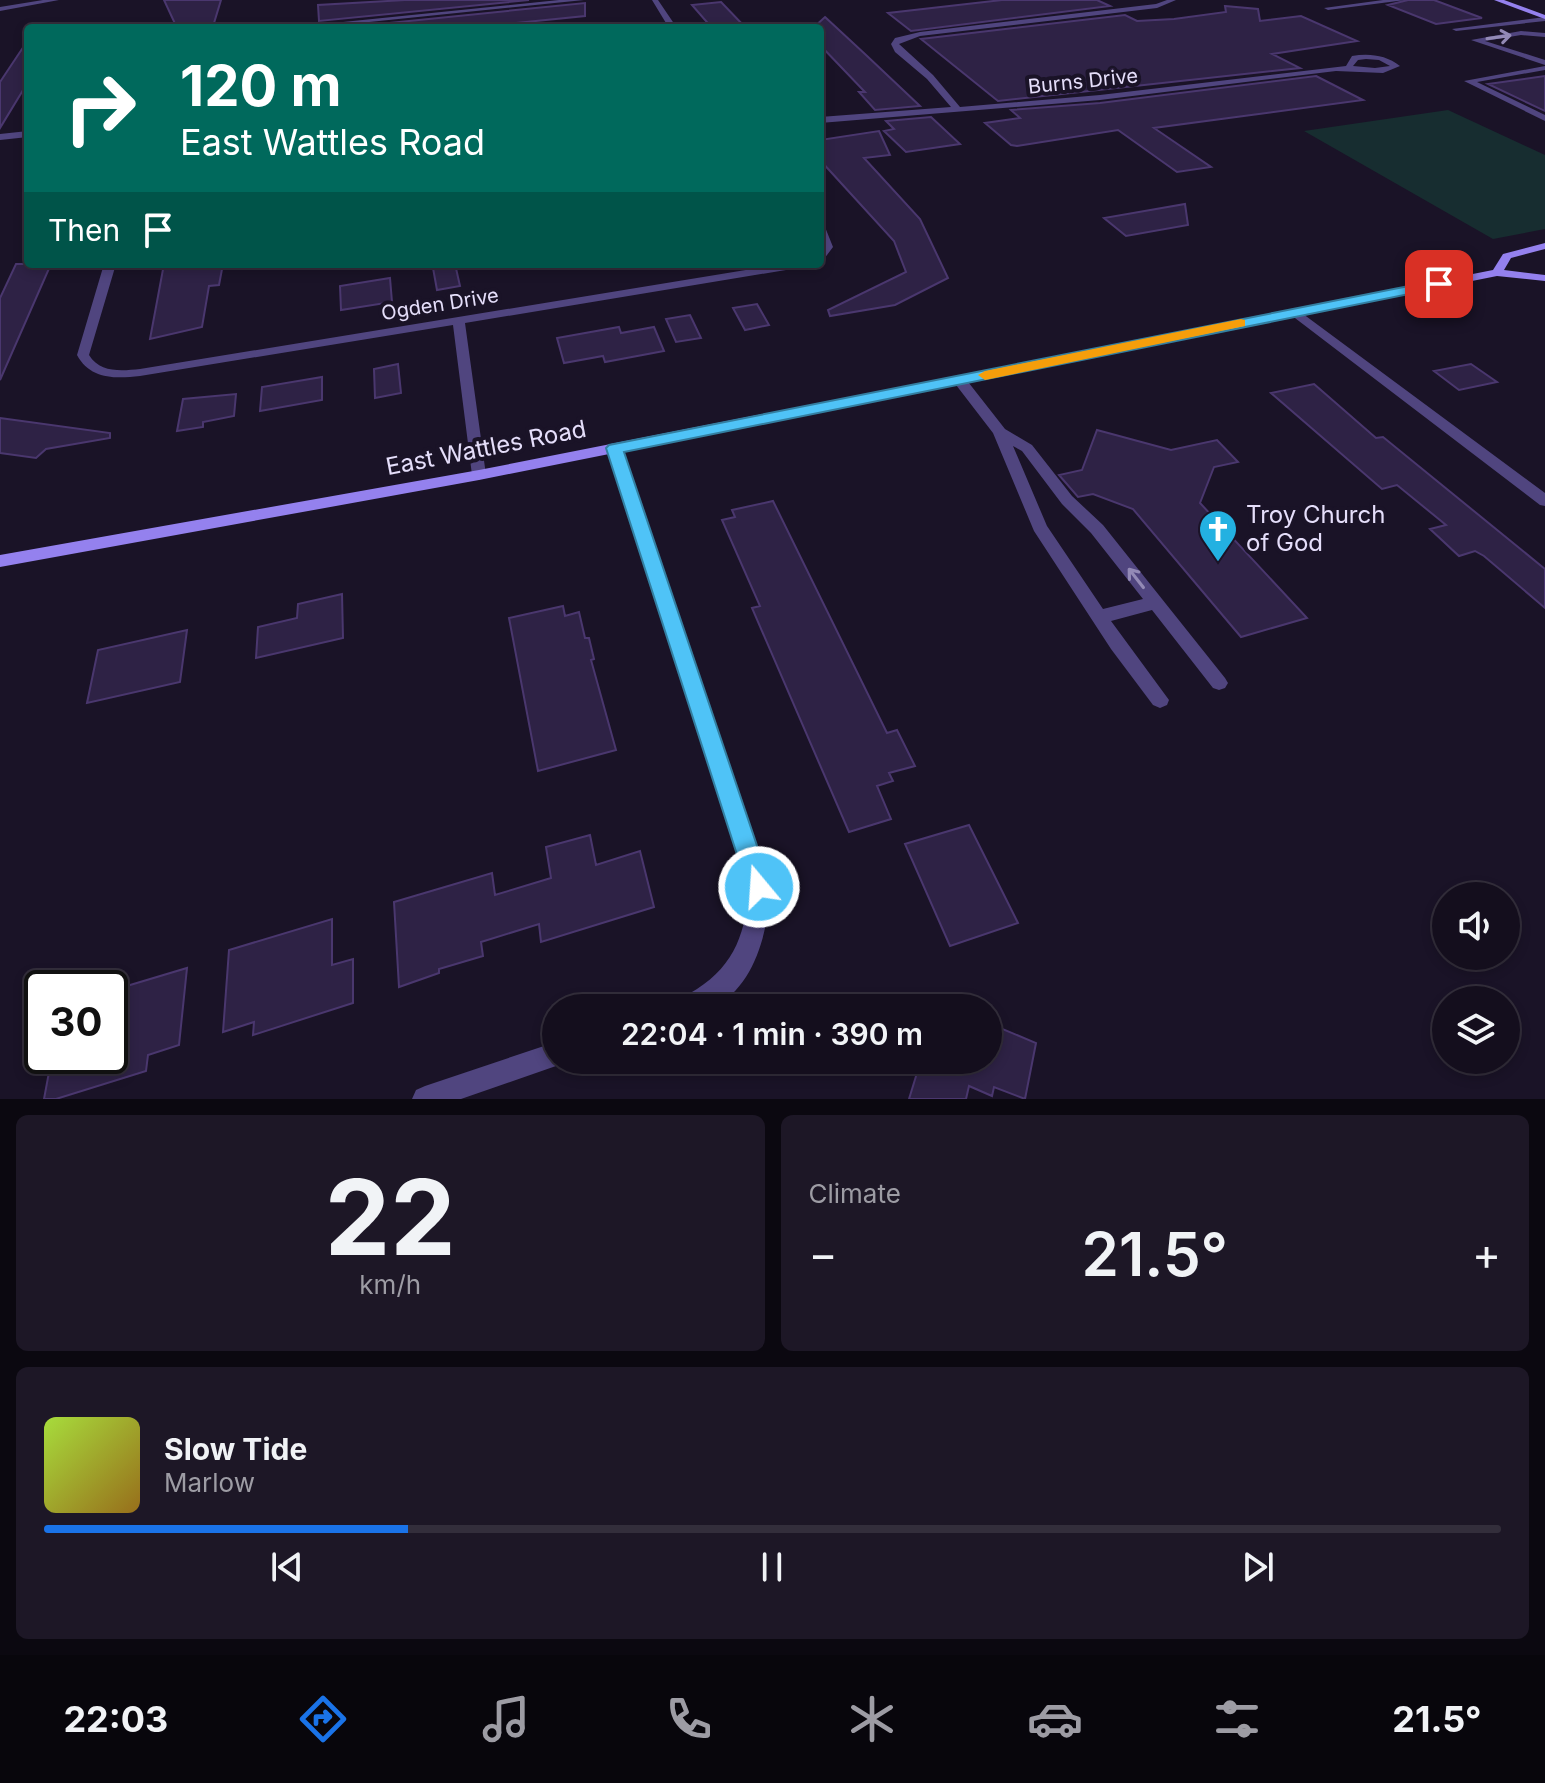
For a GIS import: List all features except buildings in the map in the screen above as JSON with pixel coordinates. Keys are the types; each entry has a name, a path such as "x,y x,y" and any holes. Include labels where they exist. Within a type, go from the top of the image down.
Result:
{"main road":[{"path":"1497,0 1545,18"},
{"path":"1528,11 1545,7"},
{"name":"East Wattles Road","path":"1497,273 1507,256 1544,249"},
{"name":"East Wattles Road","path":"0,561 479,475 1497,273 1545,278"}],"street":[{"path":"0,9 56,0"},
{"path":"330,24 581,0"},
{"path":"655,0 670,24"},
{"path":"1328,8 1402,0"},
{"path":"957,109 930,77 898,50 895,44 898,40 920,34 1157,6 1173,1"},
{"path":"1456,29 1545,18"},
{"path":"1543,34 1475,40 1545,66"},
{"name":"Burns Drive","path":"824,120 1174,91 1349,67 1381,70 1396,66 1383,59 1365,56 1355,58 1349,67"},
{"path":"1545,66 1468,81 1545,118"},
{"path":"0,137 24,134"},
{"name":"Ogden Drive","path":"109,268 82,349 85,362 103,372 138,373 780,268"},
{"path":"1295,312 1545,501"},
{"path":"459,321 479,475"},
{"path":"960,381 1000,432 1040,527 1099,617 1160,700"},
{"path":"1000,432 1027,448 1219,683"},
{"path":"615,448 759,887 760,914 753,942 741,965 721,988 710,994"},
{"path":"1099,617 1155,603"},
{"path":"425,1099 542,1059"}],"green space":[{"path":"1448,110 1545,155 1545,229 1493,239 1304,131"}],"slow traffic":[{"path":"985,375 1241,323"}],"place":[{"name":"Troy Church of God","path":"1218,563"}],"route":[{"path":"759,887 615,448 1439,284"}]}
